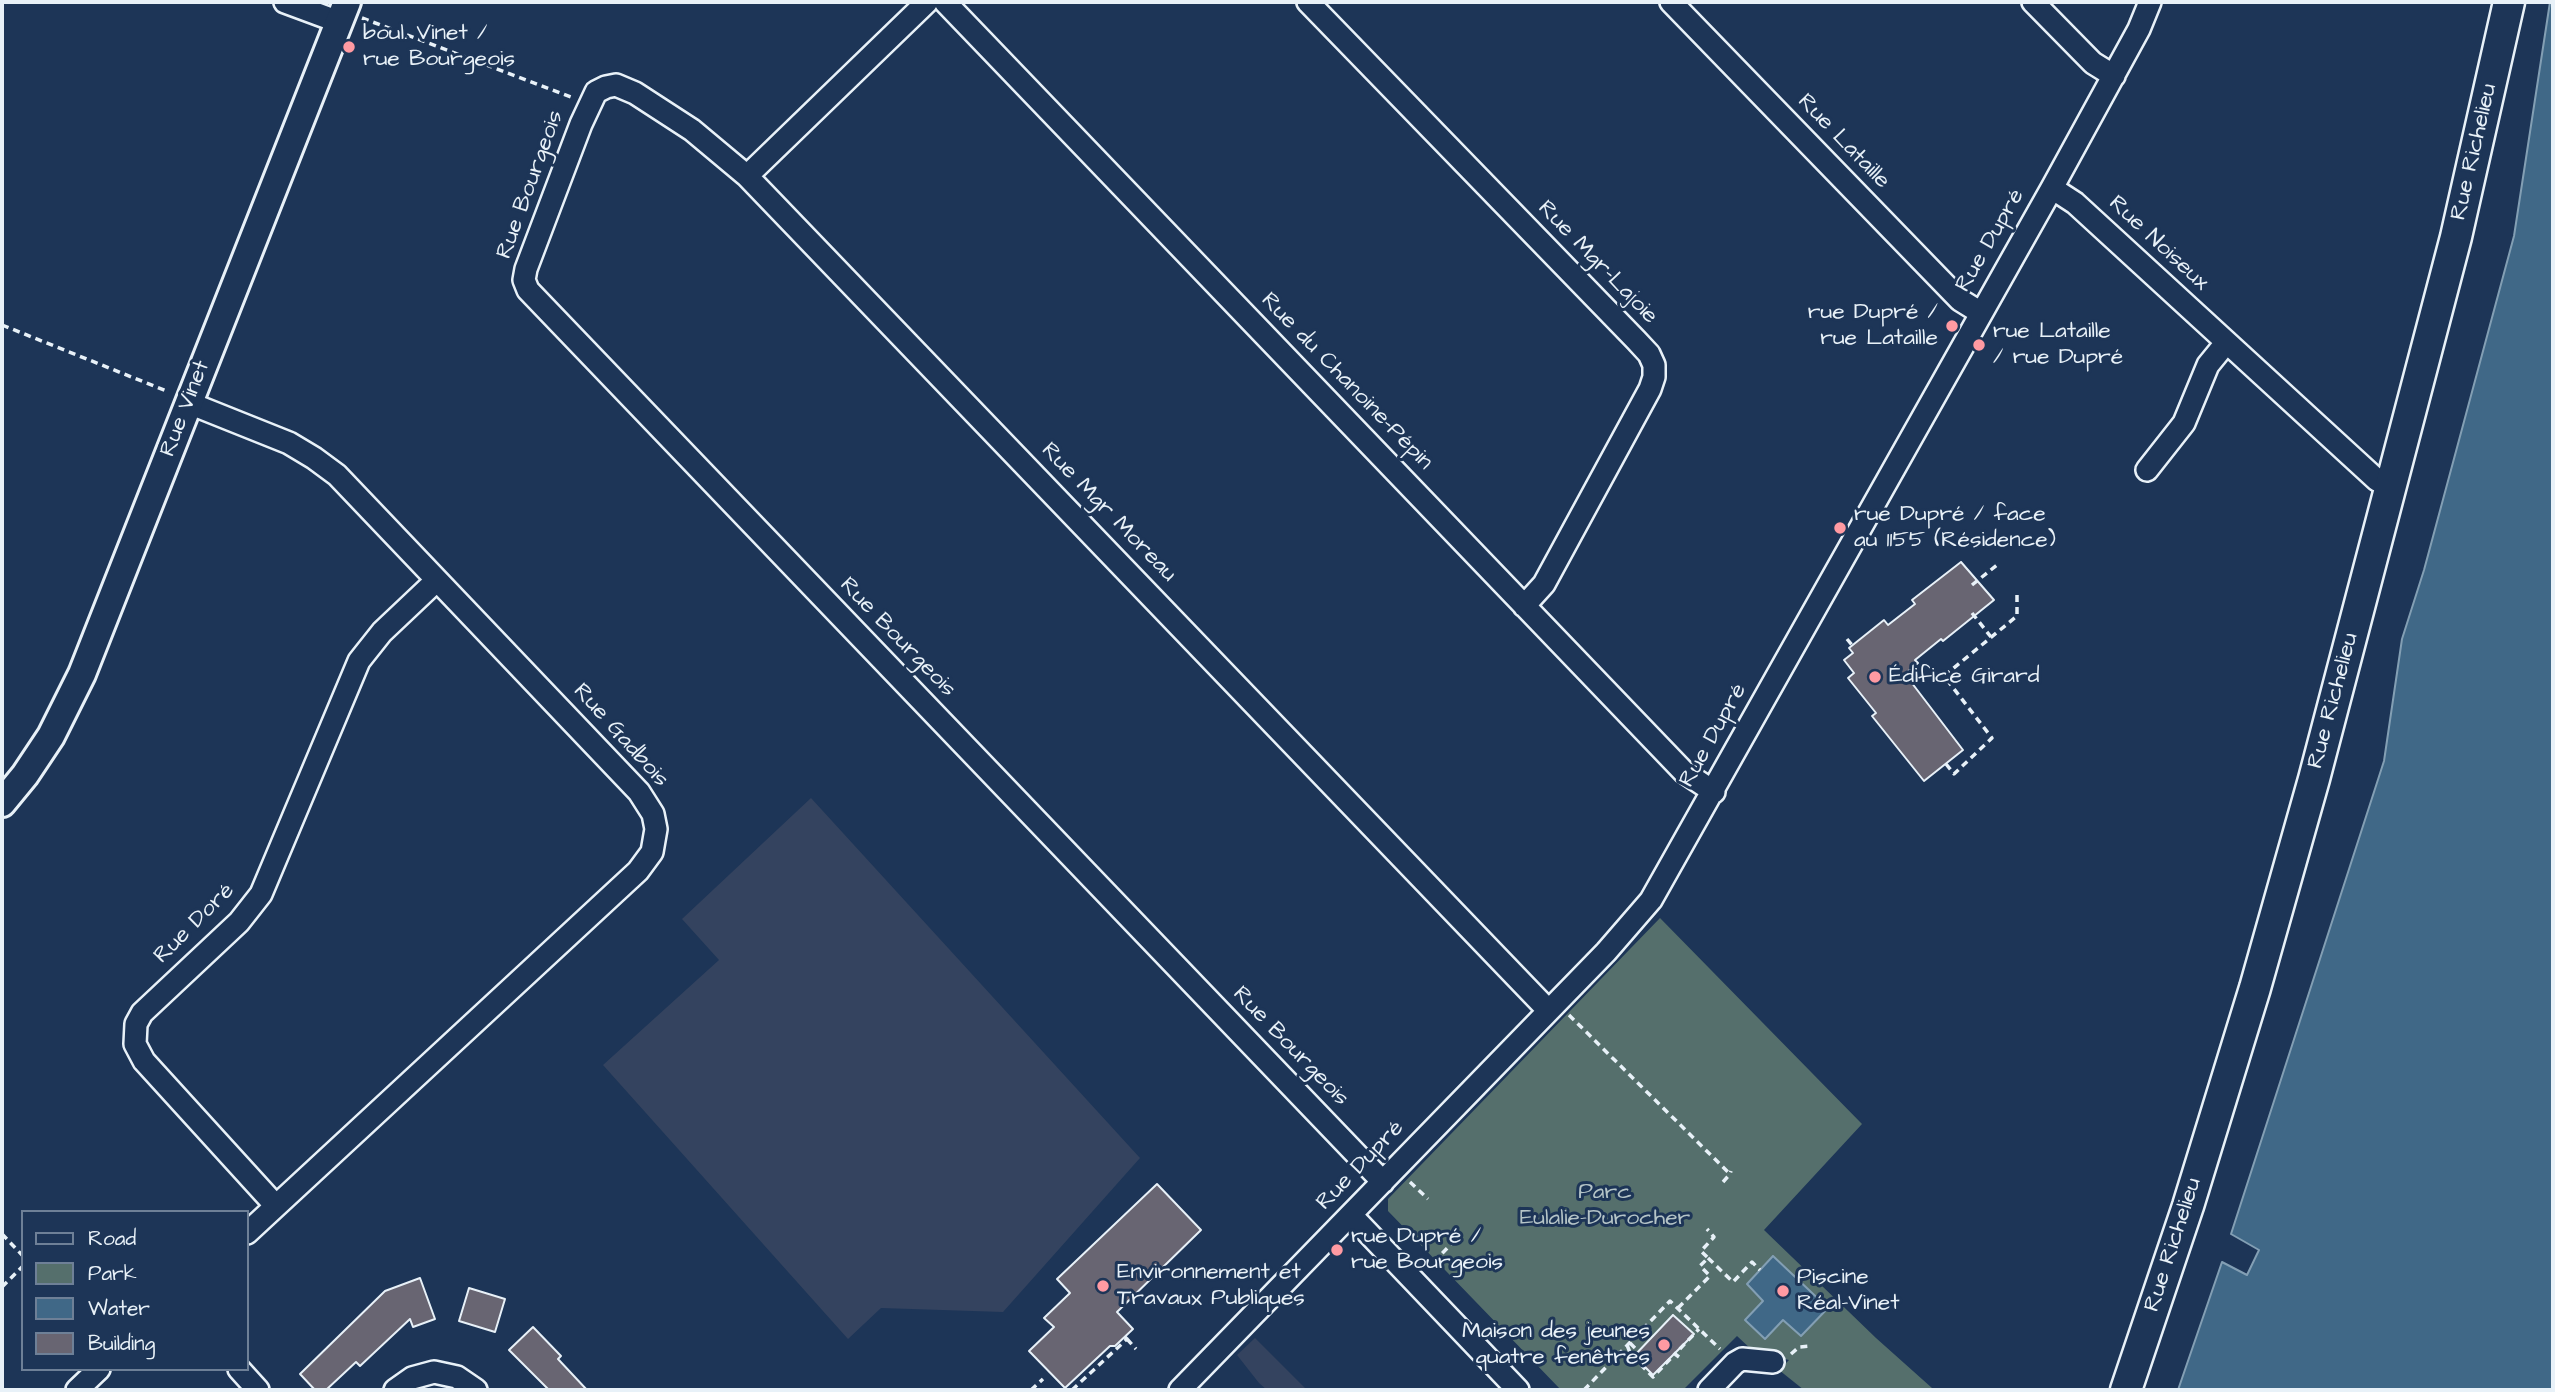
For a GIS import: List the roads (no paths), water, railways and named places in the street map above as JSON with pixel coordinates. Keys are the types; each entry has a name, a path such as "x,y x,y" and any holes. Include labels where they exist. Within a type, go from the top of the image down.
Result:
{"main road":[{"name":"Rue Richelieu","path":"2126,1390 2188,1206 2255,988 2314,779 2456,237 2509,2"}],"street":[{"path":"285,2 349,14"},
{"path":"747,176 928,2"},
{"name":"Rue du Chanoine-Pépin","path":"945,2 1684,772 1714,792"},
{"name":"Rue Mgr-Lajoie","path":"1308,2 1636,340 1649,354 1654,365 1650,389 1544,584 1524,606"},
{"name":"Rue Lataille","path":"1671,2 1960,300 1981,313"},
{"path":"2034,2 2093,63 2114,76"},
{"name":"Rue Dupré","path":"1180,1390 1351,1215 1557,1011 1651,900 2052,188 2139,29 2150,2"},
{"name":"Rue Vinet","path":"2,803 39,756 73,695 189,403 349,14"},
{"name":"Rue Mgr Moreau","path":"606,87 621,86 663,110 708,142 747,176 1557,1011"},
{"name":"Rue Bourgeois","path":"606,87 597,92 591,100 558,182 526,269 524,280 528,290 1384,1182"},
{"name":"Rue Noiseux","path":"2052,188 2075,203 2377,480 2391,486"},
{"path":"2147,470 2184,423 2208,365 2226,343"},
{"name":"Rue Gadbois","path":"189,403 279,439 314,458 337,475 646,800 655,821 654,845 648,859 638,871 248,1232"},
{"name":"Rue Doré","path":"276,1206 144,1061 135,1044 136,1024 142,1013 239,922 261,894 353,672 374,641 437,580"},
{"path":"1351,1215 1518,1390"},
{"path":"1709,1390 1742,1359 1782,1358"},
{"path":"77,1390 97,1371"},
{"path":"241,1371 258,1390"},
{"path":"395,1390 412,1378 434,1372 457,1377 476,1390"}],"water":[{"path":"2550,2 2553,2 2553,1390 2178,1390 2222,1262 2247,1275 2259,1250 2231,1234 2384,761 2402,639 2424,570 2514,236"},
{"name":"Piscine Réal-Vinet","path":"1773,1256 1828,1308 1801,1336 1783,1320 1765,1339 1745,1320 1763,1301 1747,1284"}],"place":[{"name":"boul. Vinet / rue Bourgeois","path":"349,47"},
{"name":"rue Dupré / rue Lataille","path":"1952,326"},
{"name":"rue Lataille / rue Dupré","path":"1979,345"},
{"name":"rue Dupré / face au 1155 (Résidence)","path":"1840,528"},
{"name":"Édifice Girard","path":"1875,677"},
{"name":"rue Dupré / rue Bourgeois","path":"1337,1250"},
{"name":"Environnement et Travaux Publiques","path":"1103,1286"},
{"name":"Piscine Réal-Vinet","path":"1783,1291"},
{"name":"Maison des jeunes quatre fenêtres","path":"1664,1345"}],"park label":[{"name":"Parc Eulalie-Durocher","path":"1605,1206"}]}
